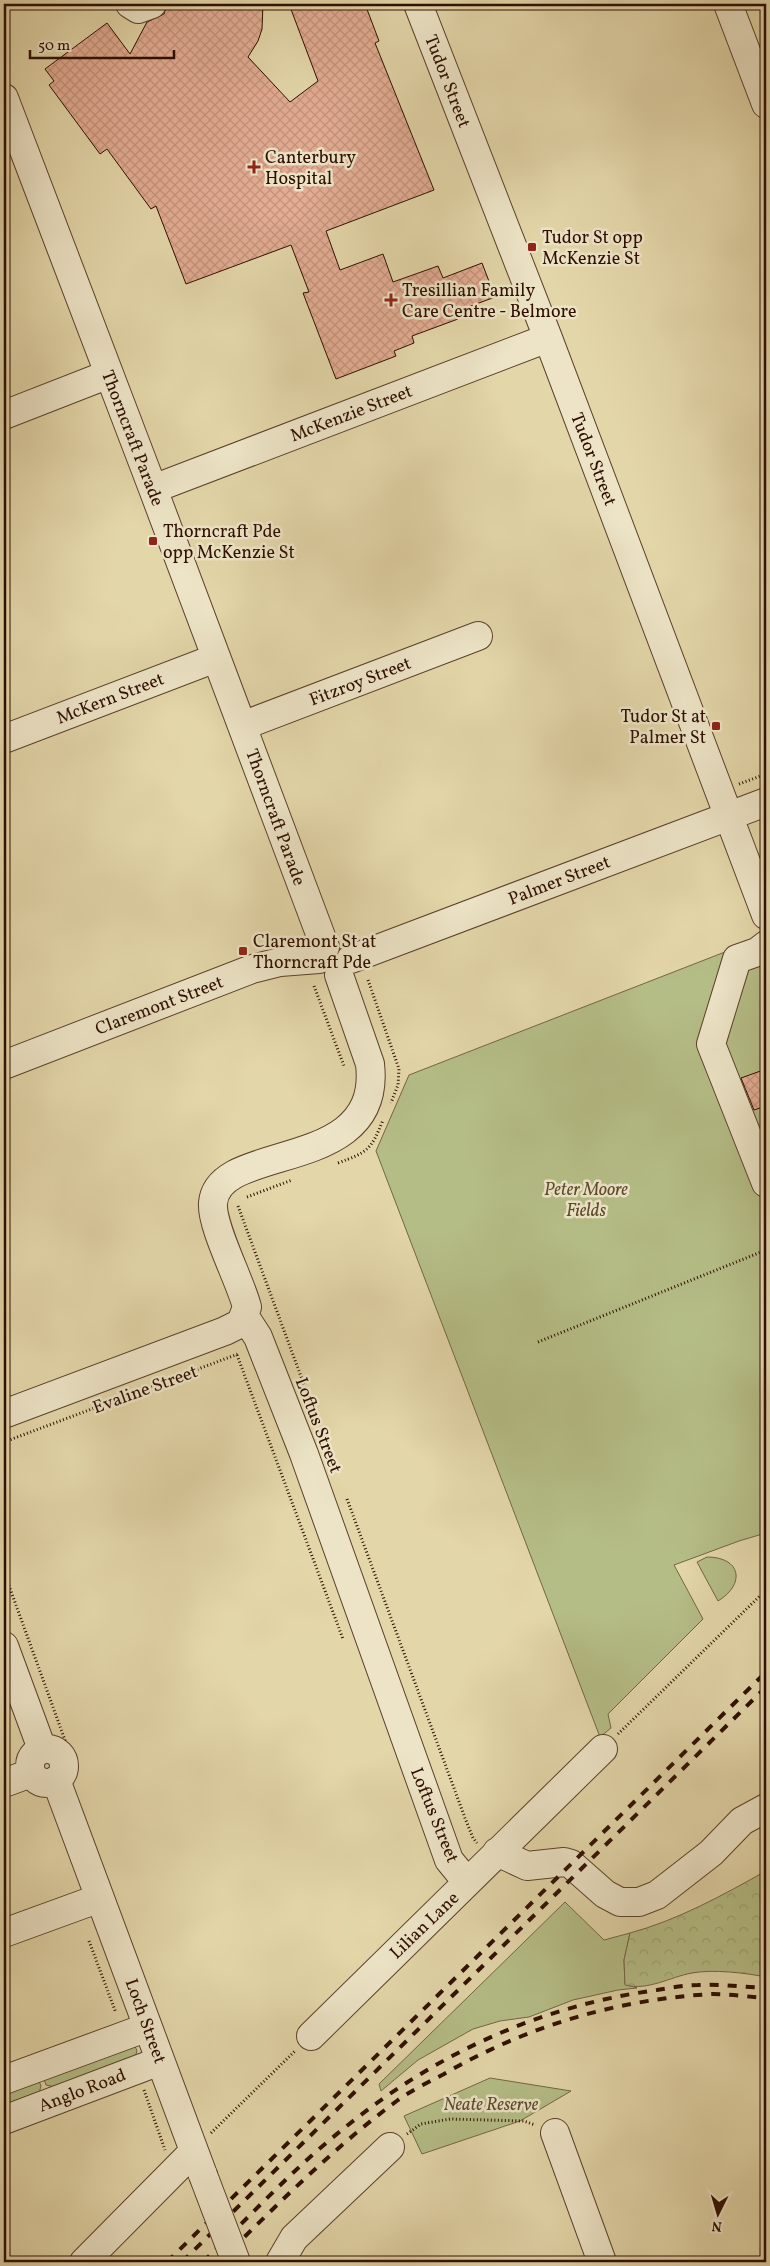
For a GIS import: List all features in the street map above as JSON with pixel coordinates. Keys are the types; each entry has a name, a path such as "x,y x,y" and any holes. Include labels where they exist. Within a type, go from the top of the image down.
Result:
{"street":[{"path":"130,4 138,9 152,4"},
{"name":"Tudor Street","path":"418,4 548,338 766,915"},
{"path":"728,4 764,92"},
{"name":"Thorncraft Parade","path":"4,98 216,658 333,960 370,1064 379,1100"},
{"name":"McKenzie Street","path":"153,489 548,338"},
{"path":"4,415 109,374"},
{"name":"Fitzroy Street","path":"242,726 478,636"},
{"name":"McKern Street","path":"4,739 216,658"},
{"name":"Palmer Street","path":"333,960 766,802"},
{"path":"766,944 757,952 737,959 711,1044 766,1183"},
{"name":"Claremont Street","path":"4,1064 252,969 280,962 333,960"},
{"name":"Loftus Street","path":"379,1100 356,1118 340,1135 241,1172 224,1182 218,1188 213,1204 215,1219 244,1295 247,1307 245,1316 262,1346 304,1454 449,1860 467,1882"},
{"name":"Evaline Street","path":"4,1414 236,1327 245,1316"},
{"name":"Loch Street","path":"4,1646 236,2262"},
{"name":"Lilian Lane","path":"310,2036 603,1749"},
{"path":"4,1783 51,1768"},
{"path":"498,1852 527,1866 564,1862 571,1864 605,1894 620,1902 639,1902 657,1895 711,1853 742,1820 766,1808"},
{"path":"4,1933 100,1898"},
{"name":"Anglo Road","path":"4,2080 148,2027"},
{"name":"Anglo Road","path":"4,2120 160,2061"},
{"path":"555,2133 602,2262"},
{"path":"280,2262 294,2238 390,2146"},
{"path":"84,2262 174,2171 198,2163"}],"path":[{"path":"739,785 766,774"},
{"path":"368,980 399,1069 398,1084 379,1100"},
{"path":"314,986 344,1066"},
{"path":"333,1165 355,1157 371,1147 387,1113"},
{"path":"245,1198 298,1178"},
{"name":"Loftus Street","path":"236,1201 262,1346 345,1644"},
{"path":"538,1342 766,1250"},
{"name":"Loftus Street","path":"262,1346 307,1392"},
{"name":"Evaline Street","path":"4,1442 262,1346"},
{"name":"Loftus Street","path":"345,1493 473,1838 498,1852"},
{"path":"4,1572 51,1768"},
{"path":"603,1749 766,1590"},
{"name":"Loch Street","path":"89,1940 116,2013"},
{"path":"198,2163 310,2036"},
{"path":"143,2088 163,2146 174,2171"},
{"path":"390,2146 421,2124 450,2119 524,2121 555,2133"}],"green space":[{"name":"Peter Moore Fields","path":"766,936 766,1533 674,1565 703,1619 608,1714 611,1728 600,1737 376,1151 409,1075"},
{"path":"707,1557 727,1561 733,1566 736,1573 733,1587 718,1601 697,1562"},
{"path":"766,1871 766,1977 710,1971 692,1973 651,1985 625,1985 624,1960 630,1933 683,1914"},
{"path":"565,1902 604,1940 630,1933 624,1960 625,1984 637,1988 618,1990 573,2000 529,2017 500,2021 473,2029 418,2060 381,2091 379,2084"},
{"path":"135,2046 137,2051 135,2057 55,2087 46,2085 44,2079"},
{"name":"Neate Reserve","path":"490,2078 571,2091 520,2121 422,2154 404,2116"},
{"path":"39,2081 41,2086 39,2093 4,2107 4,2088"}],"building":[{"path":"167,4 263,4 262,29 258,41 248,57 290,102 318,81 289,4 365,4 379,41 375,43 434,190 326,231 340,270 383,254 393,282 438,266 443,278 482,263 495,297 455,312 458,319 412,336 414,343 394,351 396,356 336,379 303,293 309,292 291,245 186,284 156,206 151,209 107,149 100,154 49,85 54,81 45,69 107,23 130,54 147,22 164,14"},
{"path":"766,1069 766,1106 754,1110 741,1078"}],"railway":[{"path":"167,2262 766,1672"},
{"path":"182,2262 766,1687"},
{"path":"203,2262 289,2177 343,2129 378,2102 414,2078 490,2037 530,2021 613,1997 693,1985 766,1988"},
{"path":"219,2262 306,2178 374,2118 409,2093 475,2057 541,2029 608,2009 643,2002 713,1994 766,1998"}],"place":[{"name":"Canterbury Hospital","path":"254,167"},
{"name":"Tudor St opp McKenzie St","path":"532,247"},
{"name":"Tresillian Family Care Centre - Belmore","path":"391,300"},
{"name":"Thorncraft Pde opp McKenzie St","path":"153,541"},
{"name":"Tudor St at Palmer St","path":"716,726"},
{"name":"Claremont St at Thorncraft Pde","path":"243,951"}]}
